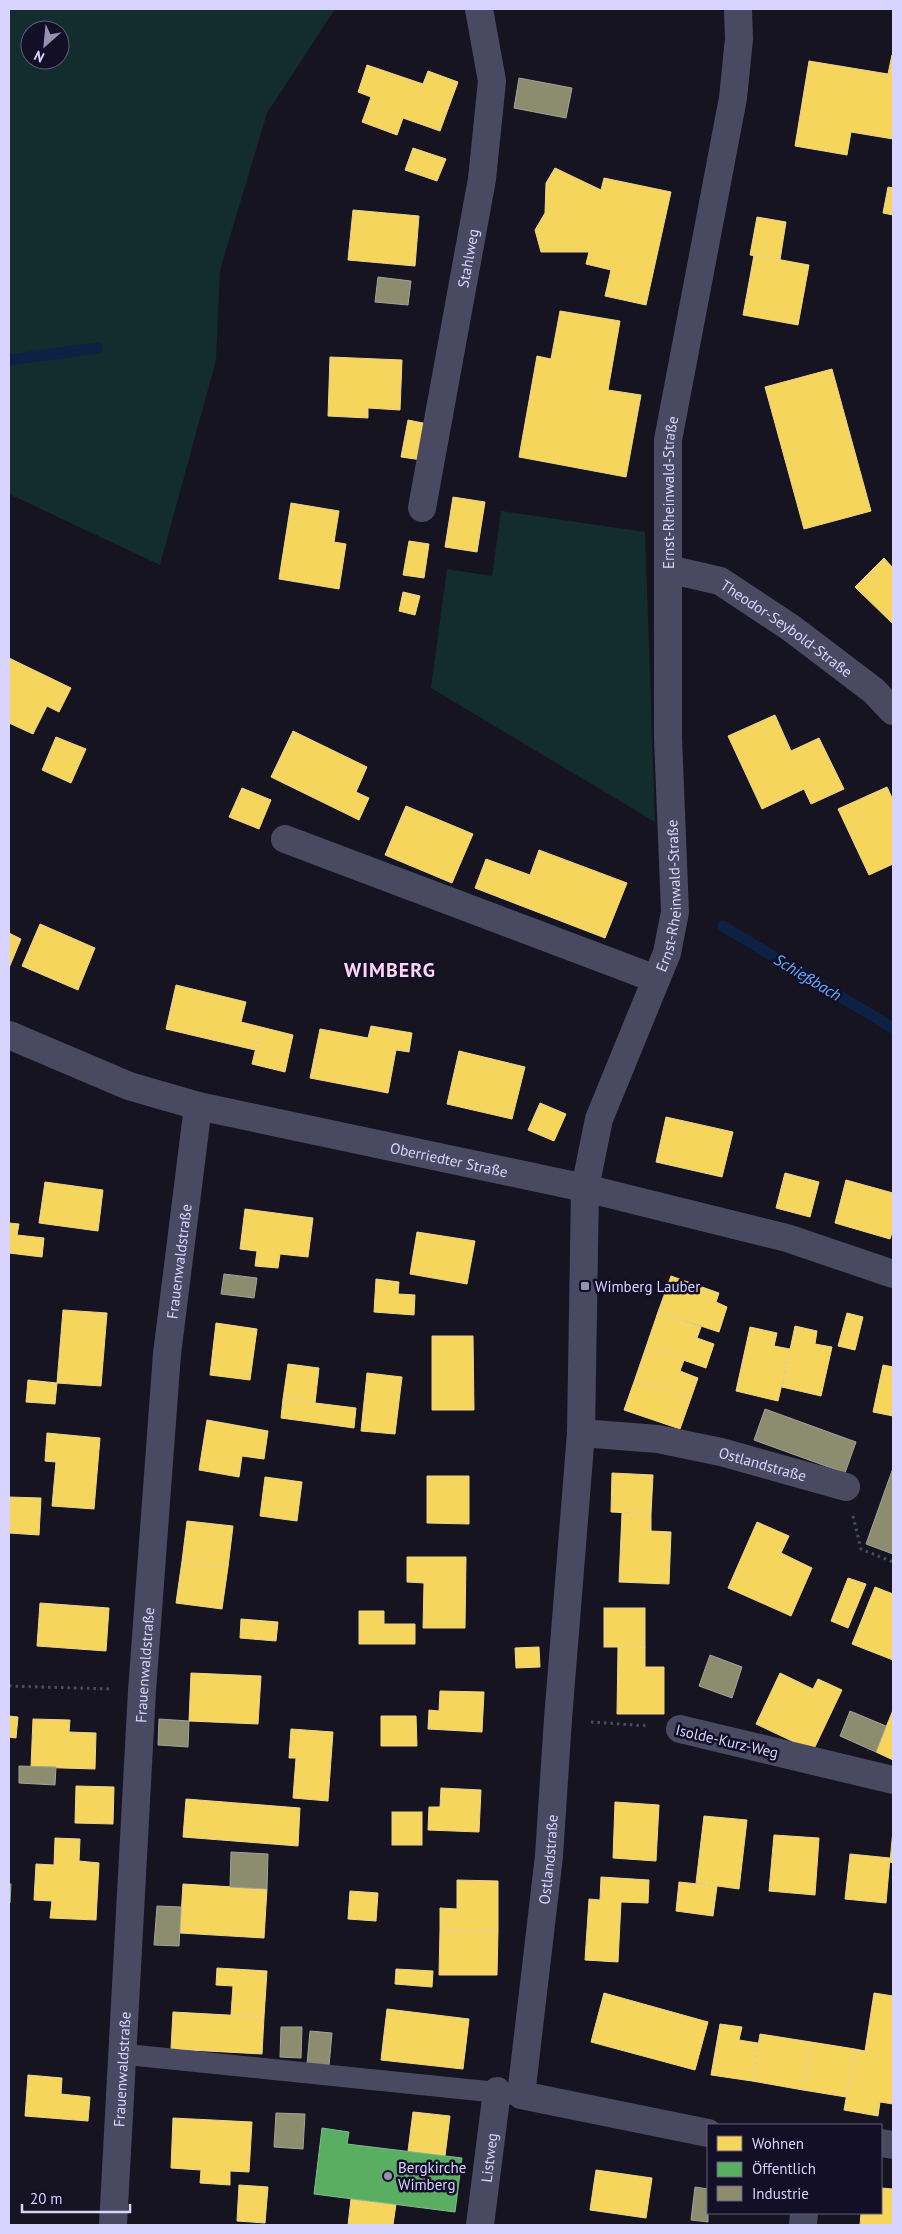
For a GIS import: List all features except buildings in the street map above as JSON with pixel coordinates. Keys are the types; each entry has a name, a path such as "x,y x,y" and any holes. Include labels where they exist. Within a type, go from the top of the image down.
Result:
{"street":[{"name":"Stahlweg","path":"422,508 482,180 492,81 479,9"},
{"name":"Ernst-Rheinwald-Straße","path":"585,1188 599,1119 667,953 675,912 668,738 668,440 733,98 738,39 738,9"},
{"name":"Theodor-Seybold-Straße","path":"668,569 720,581 814,645 874,691 893,711"},
{"name":"Ernst-Rheinwald-Straße","path":"285,839 656,979"},
{"name":"Oberriedter Straße","path":"9,1035 129,1086 198,1106 585,1188 788,1238 893,1274"},
{"name":"Frauenwaldstraße","path":"113,2225 142,1691 167,1354 198,1106"},
{"name":"Ostlandstraße","path":"509,2093 550,1856 558,1719 581,1433 585,1286 585,1188"},
{"name":"Ostlandstraße","path":"581,1433 658,1439 721,1452 846,1487"},
{"name":"Isolde-Kurz-Weg","path":"680,1728 893,1780"},
{"path":"509,2093 707,2133"},
{"name":"Listweg","path":"480,2225 509,2093"}],"lane":[{"path":"122,2054 509,2093"}],"path":[{"path":"846,1487 861,1549 893,1562"},
{"path":"9,1686 142,1691"},
{"name":"Isolde-Kurz-Weg","path":"558,1719 680,1728"}],"green space":[{"path":"9,9 335,9 267,113 220,270 216,360 160,565 9,494"},
{"path":"501,511 645,532 655,822 431,688 447,569 492,576"}],"waterway":[{"path":"9,360 97,348"},
{"name":"Schießbach","path":"723,926 893,1028"}],"place":[{"name":"Wimberg Lauber","path":"585,1286"},
{"name":"Bergkirche Wimberg","path":"388,2176"}],"district":[{"name":"WIMBERG","path":"390,970"}]}
